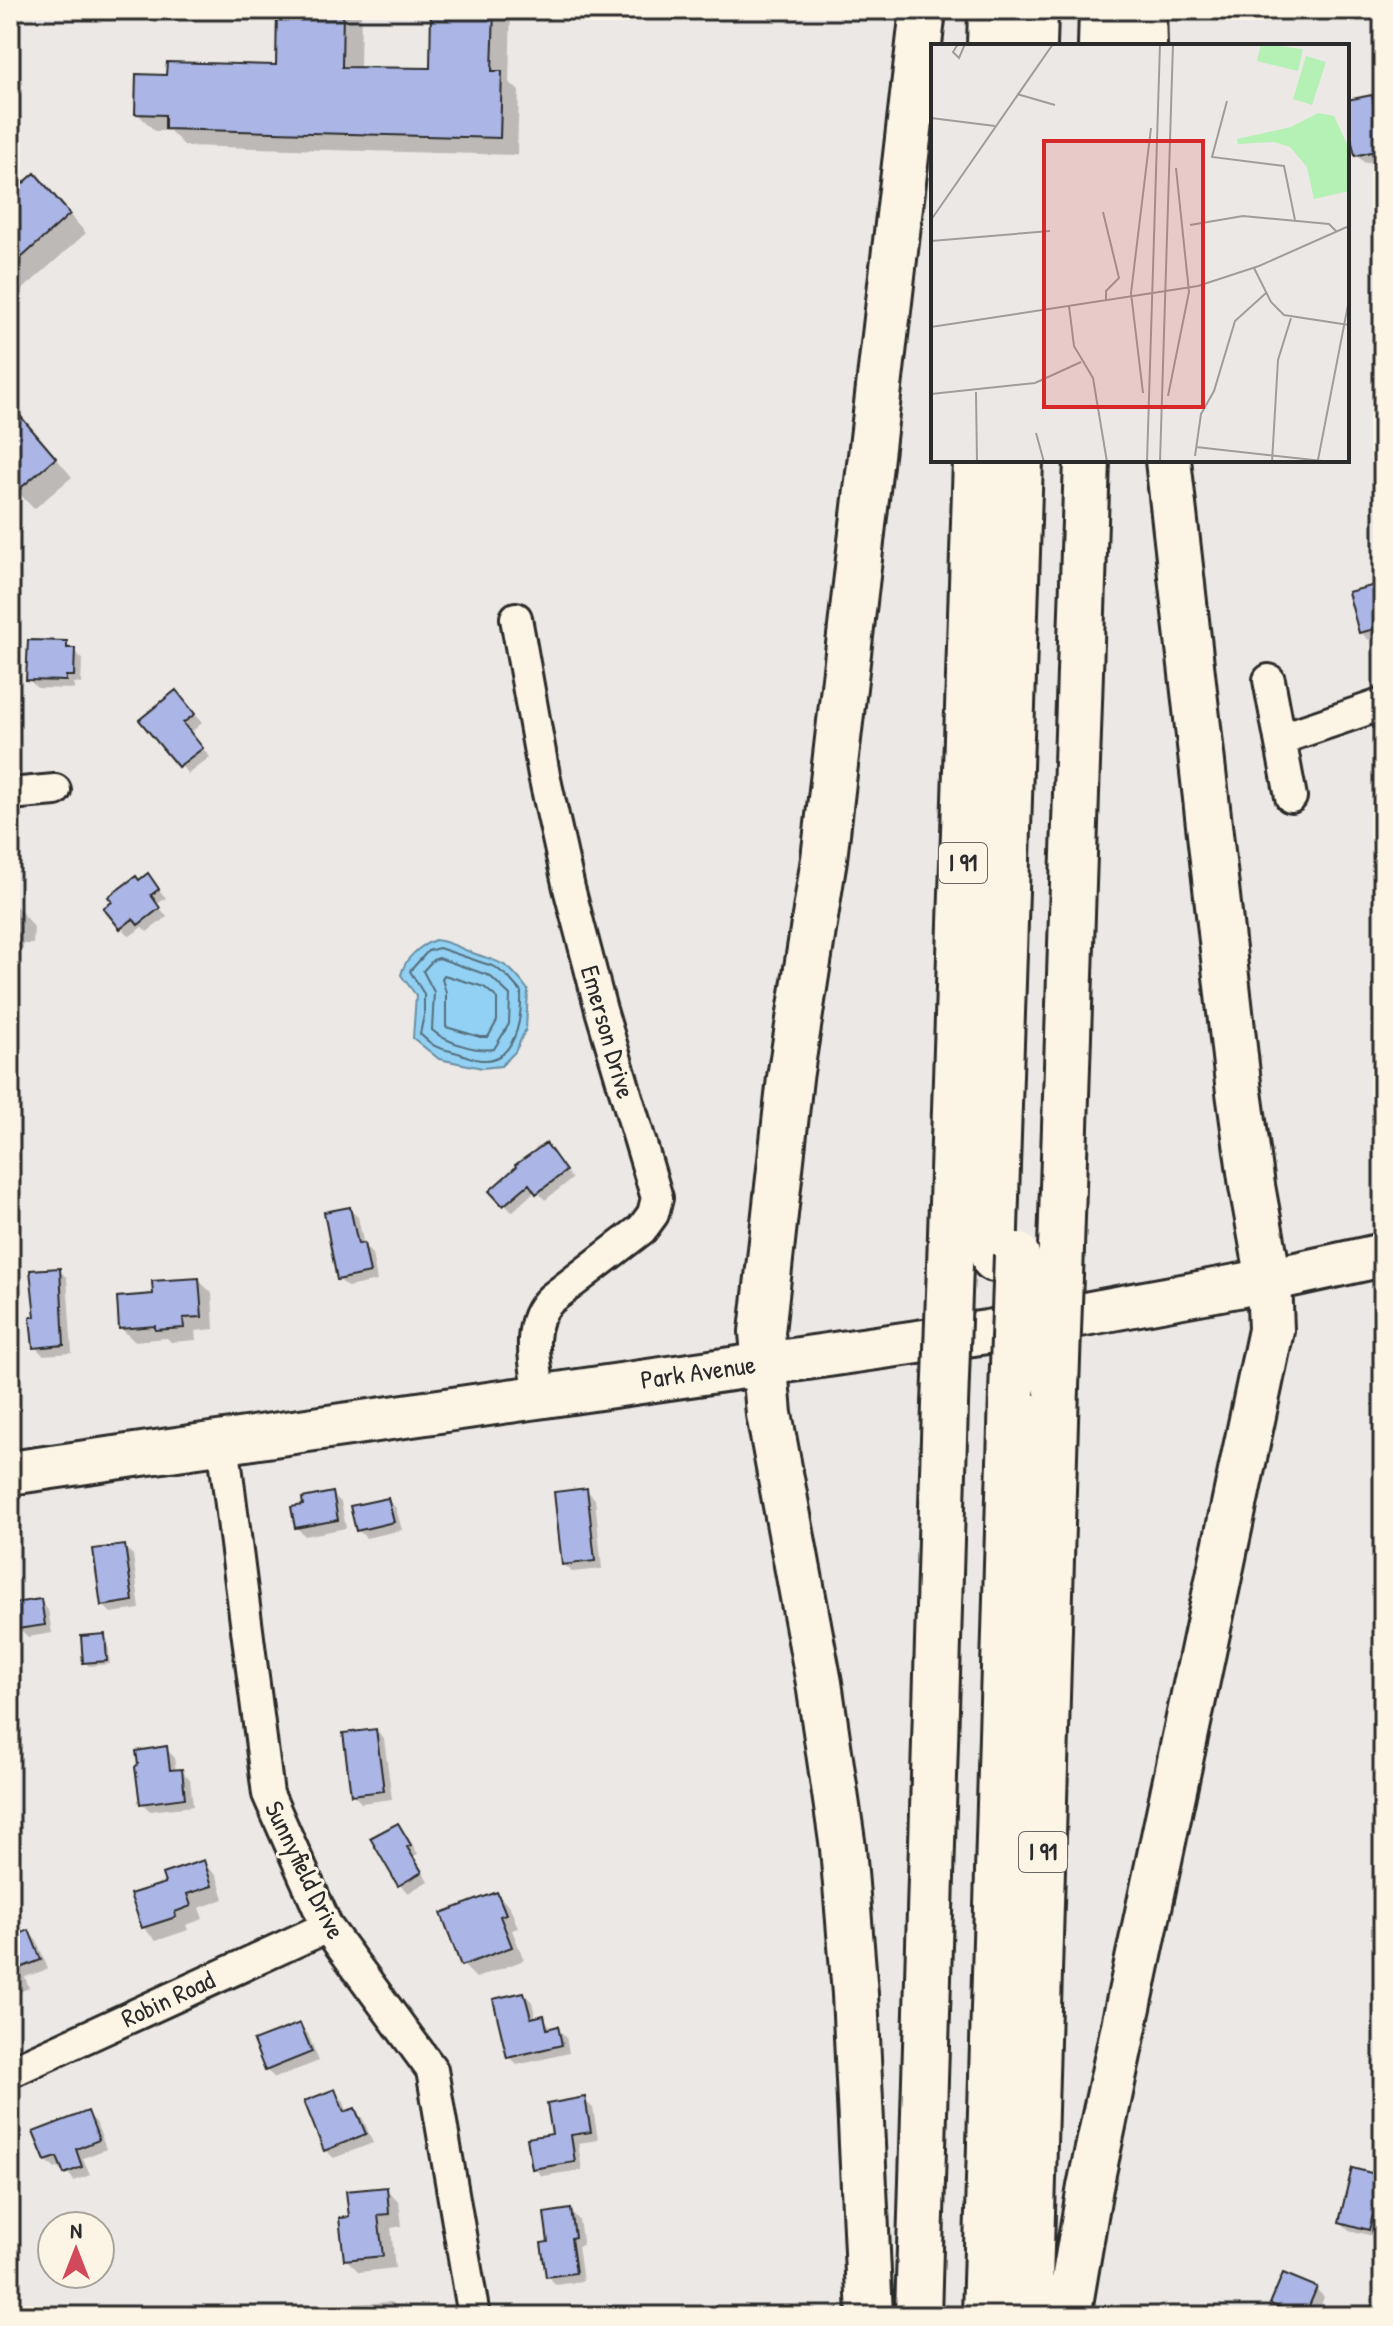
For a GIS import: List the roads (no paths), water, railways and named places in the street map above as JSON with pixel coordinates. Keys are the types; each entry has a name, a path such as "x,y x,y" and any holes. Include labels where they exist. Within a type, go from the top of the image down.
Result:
{"highway":[{"path":"870,2316 855,1980 843,1848 819,1683 771,1428 763,1363 764,1305 790,1078 824,859 923,10"},
{"path":"990,44 991,10"},
{"path":"1034,44 1035,10"},
{"path":"1056,44 1058,10"},
{"path":"1101,44 1102,10"},
{"path":"1143,10 1144,44"},
{"name":"I 91","path":"918,2316 976,462"},
{"path":"985,2316 1020,462"},
{"path":"1005,1257 1043,462"},
{"name":"I 91","path":"1029,2316 1087,462"},
{"path":"1068,2316 1090,2187 1269,1341 1271,1319 1269,1280 1239,1092 1168,462"},
{"path":"961,2316 1001,1396"}],"main road":[{"name":"Park Avenue","path":"10,1473 1048,1322 1383,1255"}],"street":[{"name":"Emerson Drive","path":"516,618 544,775 569,888 601,1010 657,1198 653,1214 642,1229 551,1299 540,1311 535,1325 534,1346 540,1395"},
{"path":"1269,680 1291,797"},
{"path":"1280,739 1383,704"},
{"path":"10,794 55,790"},
{"name":"Sunnyfield Drive","path":"223,1442 268,1794 327,1927 432,2070 474,2316"},
{"name":"Robin Road","path":"10,2072 327,1927"}],"water":[{"path":"435,940 500,963 513,972 528,990 526,1029 515,1052 501,1066 482,1068 439,1059 413,1038 416,995 401,975 414,953"}]}
